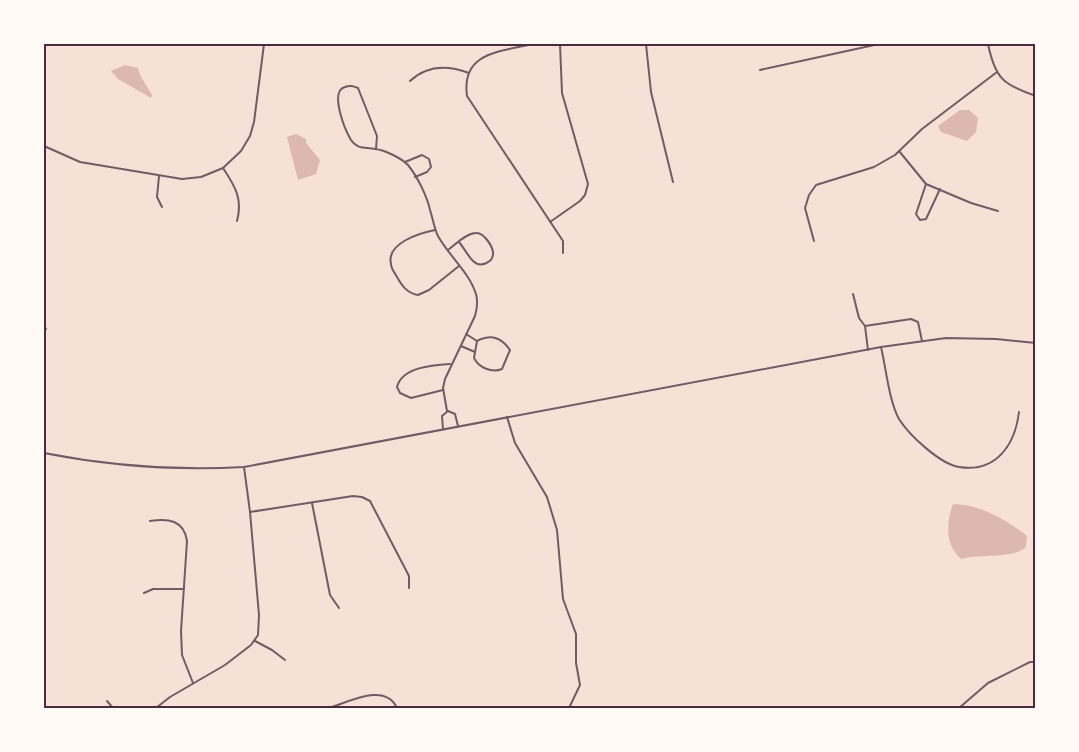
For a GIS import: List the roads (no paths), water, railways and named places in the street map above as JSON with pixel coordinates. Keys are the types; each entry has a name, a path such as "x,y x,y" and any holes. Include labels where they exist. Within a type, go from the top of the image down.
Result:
{"street":[{"path":"44,147 80,162 159,176 201,177 223,168 241,150 250,136 254,122 264,44"},
{"path":"532,44 477,60 469,73 467,96 563,241 564,253"},
{"path":"549,222 580,201 585,195 588,184 562,93 560,44"},
{"path":"646,44 651,92 673,182"},
{"path":"760,70 879,44"},
{"path":"988,44 992,62 1001,79 1013,88 1035,96"},
{"path":"410,81 418,73 444,67 456,68 469,73"},
{"path":"814,241 805,208 809,195 816,185 874,167 899,151 922,129 997,72"},
{"path":"376,149 377,136 358,88 348,86 341,88 337,94 337,101 349,136 355,145 364,149 376,149 404,163 415,177 430,208 436,230 476,294 478,307 445,379 447,411"},
{"path":"899,151 926,184 971,203 998,211"},
{"path":"404,163 422,155 429,159 431,167 415,177"},
{"path":"223,168 237,193 240,207 237,221"},
{"path":"159,176 157,197 162,207"},
{"path":"926,184 916,214 920,220 926,219 939,189"},
{"path":"436,230 422,233 394,249 390,261 391,266 401,283 406,290 418,295 429,290 459,266"},
{"path":"448,250 459,242 472,233 479,232 483,234 493,255 490,260 479,265 474,262 459,242"},
{"path":"853,294 859,318 865,326 868,350"},
{"path":"865,326 911,319 919,324 922,341"},
{"path":"466,334 477,341"},
{"path":"492,336 500,339 510,350 502,369 498,371 478,364 474,358 477,341 492,336"},
{"path":"44,453 94,463 125,466 217,469 244,467 881,347 946,338 996,339 1035,343"},
{"path":"461,345 475,352"},
{"path":"881,347 898,417 916,440 936,456 958,467 977,466 994,461 1004,453 1012,442 1019,412"},
{"path":"444,390 411,398 400,393 397,387 398,382 404,376 420,368 450,364"},
{"path":"447,411 455,414 458,426"},
{"path":"443,429 442,416 447,411"},
{"path":"507,417 515,443 547,497 556,531 563,599 576,634 576,663 580,686 569,708"},
{"path":"156,708 225,664 255,641 259,628 259,615 244,467"},
{"path":"250,512 352,496 362,497 370,501 409,576 409,588"},
{"path":"312,503 330,595 339,608"},
{"path":"150,521 168,519 177,522 186,533 182,655 193,683"},
{"path":"144,593 153,589 184,589"},
{"path":"255,641 285,660"},
{"path":"960,708 988,683 1030,662 1035,662"},
{"path":"329,708 371,695 385,695 393,700 397,708"},
{"path":"107,701 113,708"}]}
